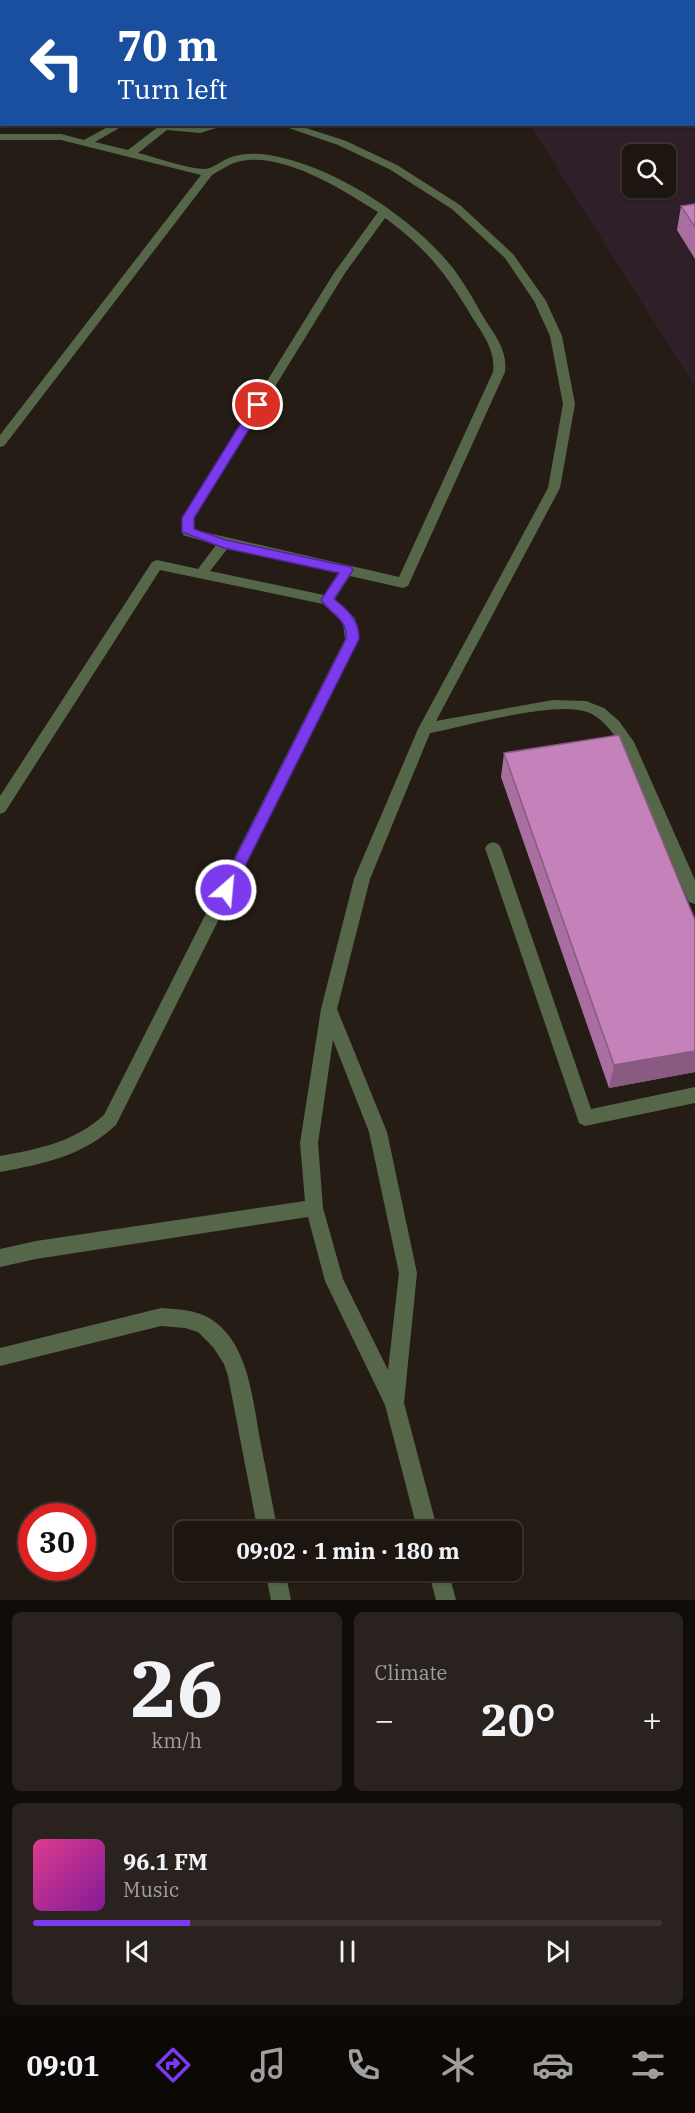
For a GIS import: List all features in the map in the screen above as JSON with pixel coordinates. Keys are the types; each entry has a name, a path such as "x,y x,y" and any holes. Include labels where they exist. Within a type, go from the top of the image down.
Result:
{"street":[{"path":"86,143 117,126"},
{"path":"128,155 161,126 201,130 216,126"},
{"path":"288,126 342,144 393,167 456,207 509,256 540,301 556,336 564,368 569,404 554,488 425,729 362,879 328,1009 309,1143 314,1208 334,1281 394,1403 425,1521"},
{"path":"0,137 39,135 86,143 208,173"},
{"path":"0,443 208,173 226,162 245,157 282,160 351,191 384,210 443,263 492,342 500,366 404,583 224,544 191,534 187,529 188,518 340,273 384,210"},
{"path":"202,573 224,544"},
{"path":"0,808 157,565 327,600 350,621 352,639 110,1120 96,1135 81,1143 54,1153 0,1164"},
{"path":"327,600 347,570"},
{"path":"425,729 562,704 586,706 601,713 614,723 627,742 695,898"},
{"path":"493,848 585,1118 695,1095"},
{"path":"328,1009 378,1132 408,1273 394,1403"},
{"path":"0,1258 36,1250 314,1208"},
{"path":"0,1357 161,1317 185,1319 204,1325 220,1341 238,1376 265,1521"},
{"path":"277,1581 281,1600"},
{"path":"441,1581 446,1600"}],"shaded area":[{"path":"531,126 695,126 695,387"}],"building":[{"path":"695,204 695,227 681,206"},
{"path":"619,735 695,920 695,1051 614,1065 504,753"}],"route":[{"path":"226,890 353,633 345,613 327,600 347,570 224,544 188,532 186,525 188,518 258,405"}]}
